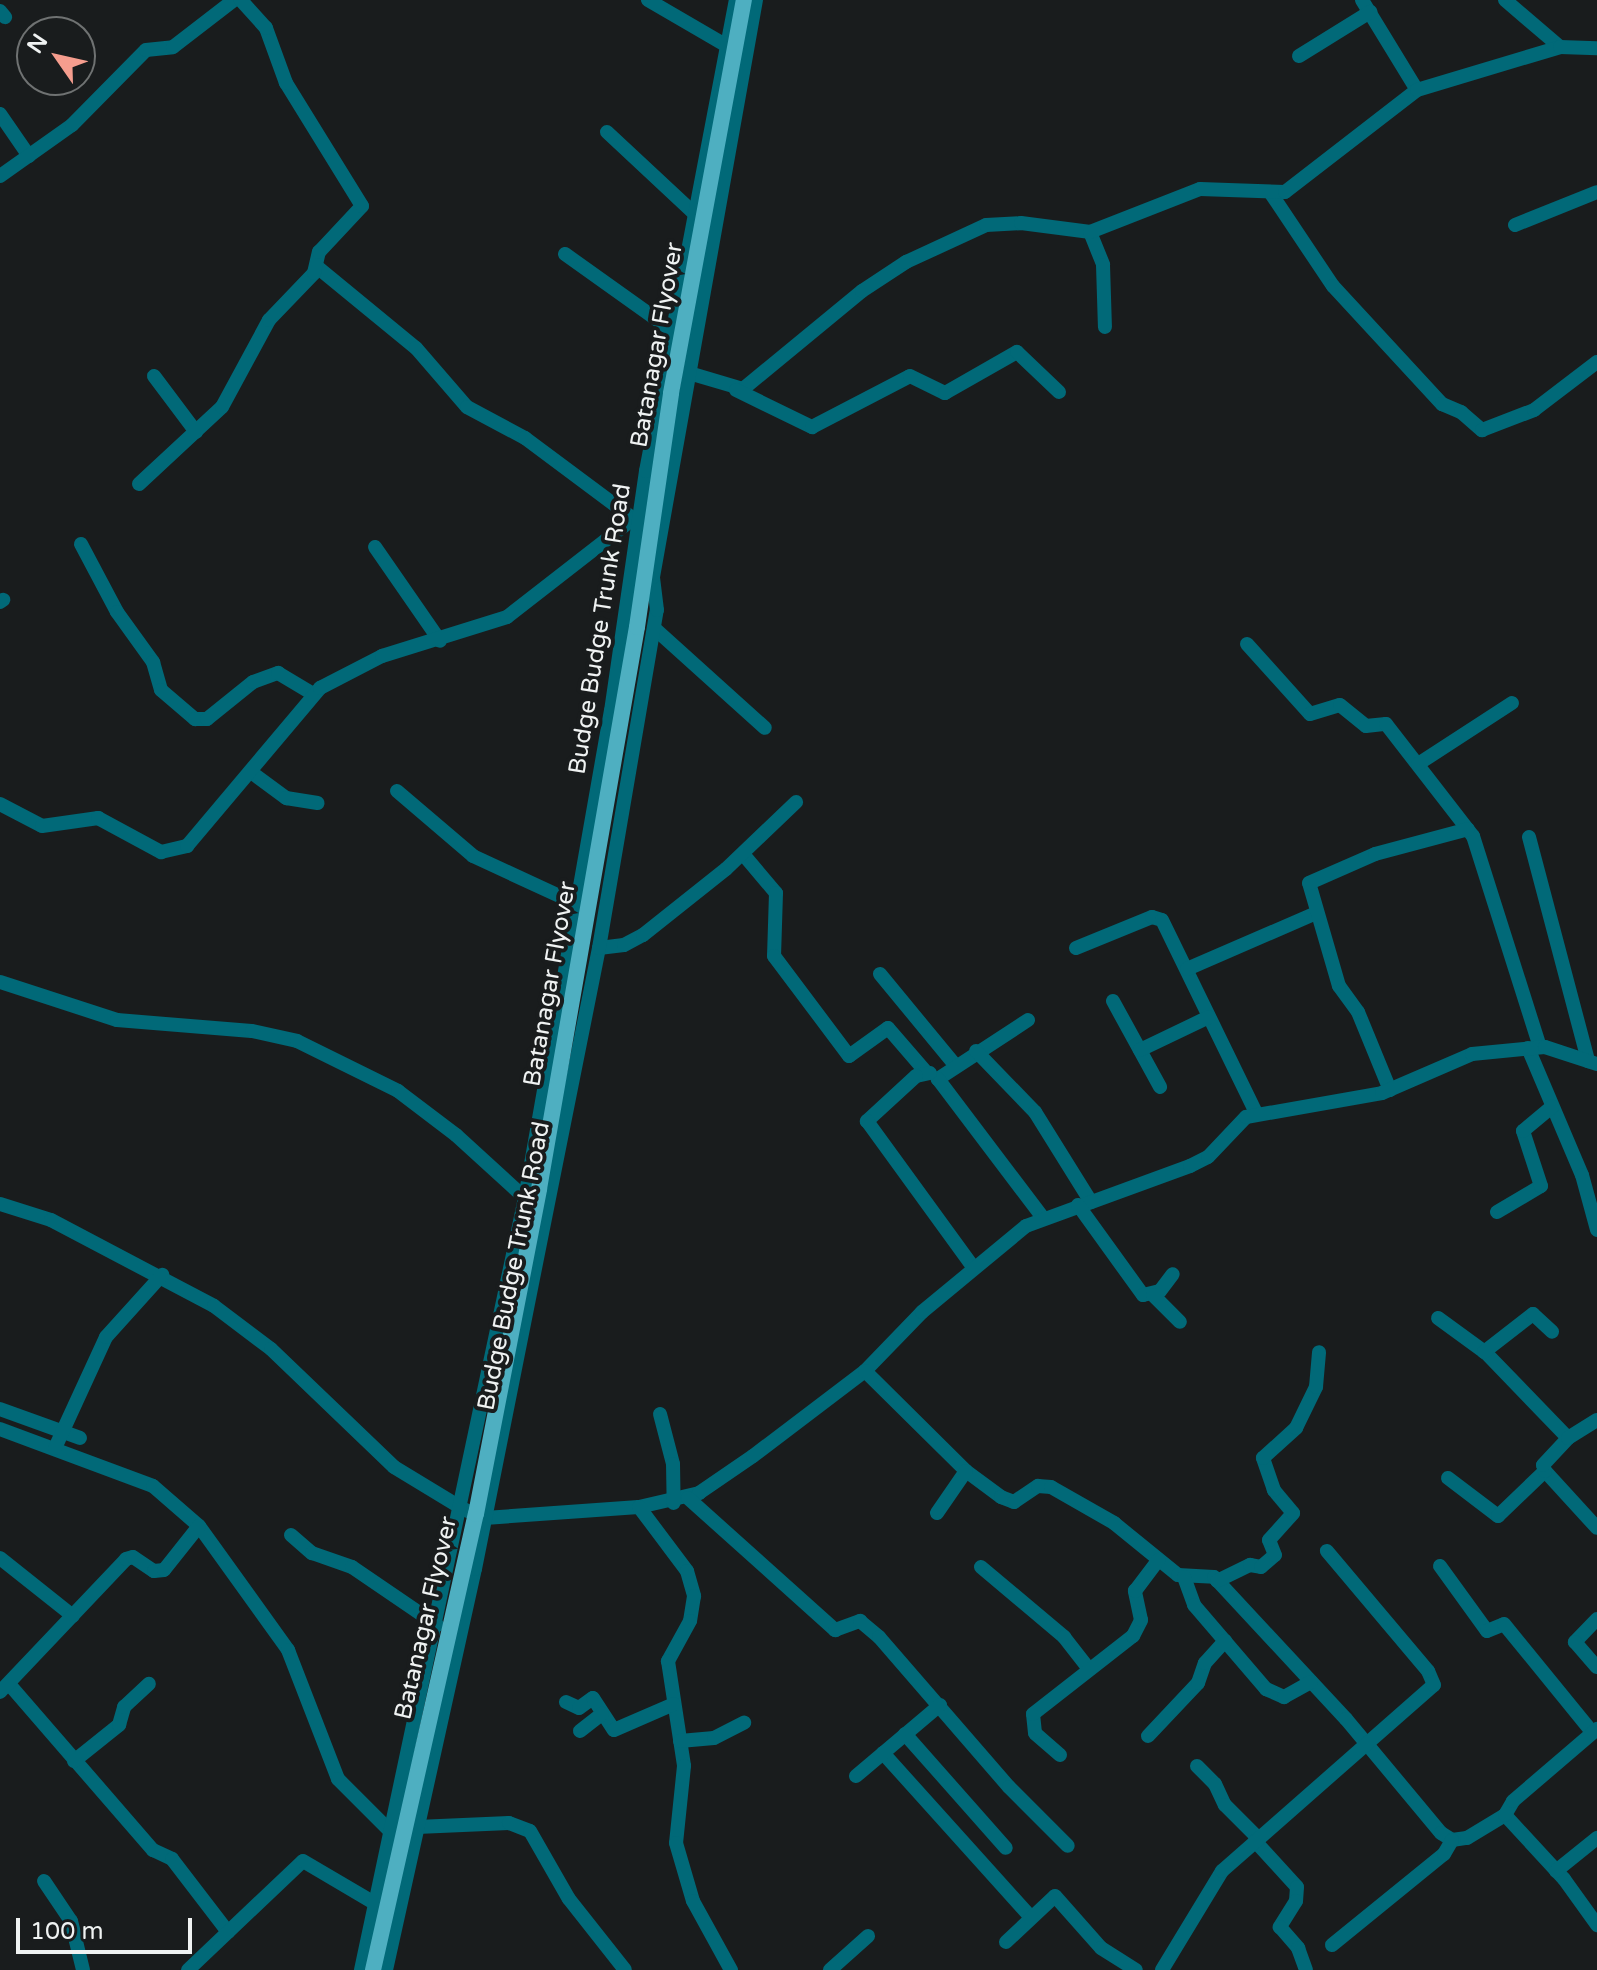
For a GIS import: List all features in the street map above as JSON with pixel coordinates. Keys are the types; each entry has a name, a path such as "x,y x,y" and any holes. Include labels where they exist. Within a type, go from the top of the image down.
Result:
{"main road":[{"name":"Batanagar Flyover","path":"373,1970 476,1514 539,1189 637,627 671,393 744,0"}],"street":[{"path":"0,176 93,106 146,50 173,47 234,0"},
{"path":"139,484 196,432 230,395 269,320 316,266 319,252 360,210 361,199 286,83 266,28 241,0"},
{"path":"648,0 727,46"},
{"name":"Budge Budge Trunk Road","path":"361,1970 463,1509 525,1198 577,904 636,521 736,0"},
{"name":"Budge Budge Trunk Road","path":"386,1970 425,1779 485,1518 599,948 654,628 653,577 661,527 756,0"},
{"path":"1505,0 1560,47"},
{"path":"1299,56 1366,6 1417,90"},
{"path":"736,390 884,276 986,225 1021,223 1090,232 1200,189 1270,192 1296,186 1417,90 1560,47 1597,48"},
{"path":"0,114 29,156"},
{"path":"607,132 695,214"},
{"path":"1270,192 1333,286 1442,404 1461,412 1482,430 1534,410 1597,362"},
{"path":"1515,225 1597,192"},
{"path":"1090,232 1103,265 1105,327"},
{"path":"565,254 673,331"},
{"path":"316,266 416,348 467,407 525,438 636,521 661,527"},
{"path":"689,373 736,390 812,427 910,376 945,393 1017,352 1059,392"},
{"path":"154,376 196,432"},
{"path":"0,804 42,826 98,818 149,848 172,853 207,828 313,694 382,656 440,641 507,617 636,521"},
{"path":"81,544 117,612 153,662 161,690 195,719 207,719 253,682 278,673 313,694"},
{"path":"375,547 440,641"},
{"path":"654,628 765,728"},
{"path":"1247,644 1305,711 1316,714 1340,705 1366,726 1386,724 1468,829 1483,858 1552,1107 1582,1175 1597,1230"},
{"path":"1418,764 1512,703"},
{"path":"251,772 286,798 318,803"},
{"path":"397,791 473,856 577,904"},
{"path":"599,948 624,945 643,935 743,854 796,802"},
{"path":"1390,1090 1358,1012 1339,986 1307,888 1312,878 1375,854 1468,829"},
{"path":"1529,837 1593,1062"},
{"path":"743,854 776,893 774,956 849,1056 888,1028 932,1074 1043,1218"},
{"path":"1187,969 1314,914"},
{"path":"1076,948 1159,918 1256,1113"},
{"path":"880,974 955,1065"},
{"path":"0,982 117,1020 252,1031 297,1041 398,1091 447,1127 525,1198"},
{"path":"1113,1001 1160,1087"},
{"path":"1140,1050 1209,1017"},
{"path":"973,1267 867,1121 932,1074 955,1065 1028,1020"},
{"path":"0,1204 51,1220 162,1275 271,1349 394,1467 463,1509 485,1518 639,1507 681,1500 865,1371 973,1267 1043,1218 1208,1157 1236,1124 1256,1113 1390,1090 1457,1058 1534,1047 1593,1062"},
{"path":"976,1051 1035,1112 1084,1204 1137,1291 1153,1295 1180,1322"},
{"path":"1497,1212 1541,1186 1523,1131 1552,1107"},
{"path":"1153,1295 1173,1274"},
{"path":"55,1448 106,1337 162,1275"},
{"path":"1484,1352 1533,1314 1552,1332"},
{"path":"1438,1318 1484,1352 1568,1438"},
{"path":"1217,1581 1250,1565 1261,1567 1275,1555 1269,1540 1293,1513 1274,1490 1263,1458 1296,1428 1316,1387 1319,1352"},
{"path":"865,1371 966,1471 1008,1501 1019,1500 1043,1485 1068,1494 1184,1577 1206,1573 1217,1581 1452,1840"},
{"path":"0,1409 80,1438"},
{"path":"660,1414 681,1500 832,1627 838,1630 863,1623 940,1705 1009,1787 1068,1846"},
{"path":"1597,1420 1568,1438 1544,1463 1545,1471 1597,1528"},
{"path":"0,1429 153,1486 199,1526 288,1650 338,1779 393,1826"},
{"path":"937,1513 966,1471"},
{"path":"1448,1478 1495,1517 1545,1471"},
{"path":"639,1507 687,1571 694,1596 690,1621 668,1661 684,1787 676,1843 699,1913 731,1970"},
{"path":"199,1526 164,1570 129,1557 4,1688 156,1853 172,1859 228,1932"},
{"path":"291,1535 312,1553 352,1567 437,1625"},
{"path":"1170,1967 1222,1871 1430,1689 1434,1680 1327,1551"},
{"path":"0,1558 73,1616"},
{"path":"1060,1755 1035,1733 1030,1720 1041,1704 1139,1628 1135,1591 1158,1560"},
{"path":"1440,1566 1488,1632 1504,1624 1595,1731 1513,1801 1505,1815 1467,1838 1452,1840"},
{"path":"981,1567 1064,1637 1088,1668"},
{"path":"1184,1577 1188,1595 1274,1695 1284,1697 1311,1682"},
{"path":"1597,1619 1575,1642 1597,1667"},
{"path":"1148,1736 1198,1683 1205,1663 1225,1641"},
{"path":"74,1761 119,1725 124,1707 149,1684"},
{"path":"566,1702 579,1708 593,1698 614,1730 674,1704"},
{"path":"856,1776 940,1705"},
{"path":"580,1731 602,1714"},
{"path":"680,1741 739,1731"},
{"path":"905,1734 1006,1848"},
{"path":"883,1753 1030,1916"},
{"path":"1197,1766 1215,1784 1225,1805 1297,1887 1296,1901 1284,1913 1280,1927 1298,1948 1306,1970"},
{"path":"1505,1815 1556,1871 1597,1925"},
{"path":"418,1824 509,1823 530,1831 569,1899 625,1970"},
{"path":"1556,1871 1597,1838"},
{"path":"1332,1945 1444,1854 1452,1840"},
{"path":"188,1970 303,1861 376,1904"},
{"path":"44,1881 71,1921 83,1970"},
{"path":"1006,1942 1030,1916 1055,1896 1101,1948 1136,1970"},
{"path":"830,1970 868,1936"}]}
